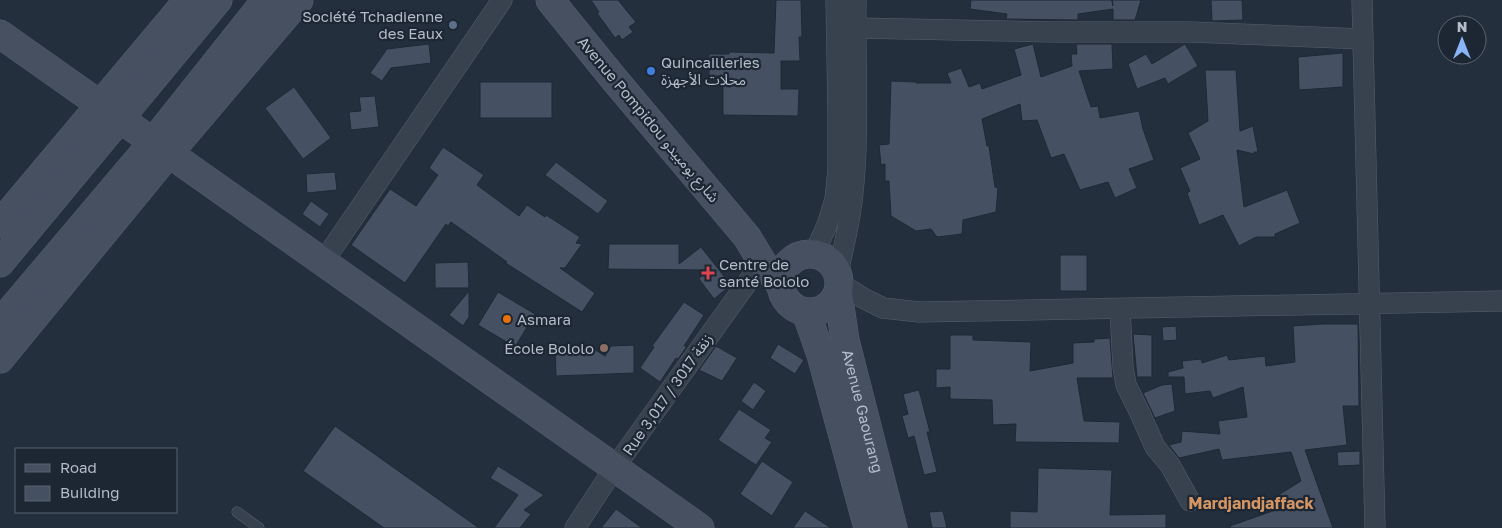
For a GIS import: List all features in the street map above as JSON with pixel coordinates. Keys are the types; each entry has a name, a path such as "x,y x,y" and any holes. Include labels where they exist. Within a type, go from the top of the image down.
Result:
{"main road":[{"path":"0,264 188,0"},
{"path":"0,224 218,0"},
{"path":"0,359 161,148 266,0"},
{"path":"0,323 299,0"},
{"name":"Avenue Pompidou شارع بومبيدو","path":"550,0 747,237 762,262 780,284"},
{"path":"0,34 700,528"},
{"path":"747,237 804,256 824,257 832,264 838,283 833,302 816,312 796,309 788,303 782,294 780,284 786,265 804,256"},
{"name":"Avenue Gaourang","path":"838,283 845,340 892,528"},
{"name":"Avenue Gaourang","path":"806,312 821,355 868,528"}],"street":[{"path":"323,262 502,0"},
{"path":"804,256 827,225 835,199 838,169 836,0"},
{"path":"856,0 854,171 838,283 883,308 919,312 1502,301"},
{"path":"1362,0 1375,528"},
{"path":"856,28 1053,32 1191,32 1363,39"},
{"name":"Rue 3,017 / زنقة 3017","path":"575,528 615,467 762,262"},
{"path":"1120,309 1126,385 1140,411 1154,447 1170,465 1190,501"}],"lane":[{"path":"237,512 259,528"}],"building":[{"path":"591,0 618,0 636,22 629,27 633,32 622,40 619,35 615,38 597,13 599,12"},
{"path":"776,0 801,0 802,37 799,37 800,61 781,61 781,89 799,89 798,116 723,115 723,76 709,76 709,54 729,54 729,52 774,53"},
{"path":"971,0 1141,0 1135,20 1113,20 1113,9 1078,14 1078,20 1006,19 1007,14 970,9"},
{"path":"1211,0 1242,0 1243,20 1212,21"},
{"path":"429,44 431,63 391,68 382,81 370,73 387,49"},
{"path":"1033,44 1041,77 1072,66 1071,54 1077,54 1076,44 1112,44 1113,69 1079,71 1091,107 1098,106 1100,118 1139,111 1154,160 1129,169 1137,188 1115,198 1108,182 1080,190 1064,154 1051,158 1037,120 1022,121 1020,104 982,119 987,146 989,146 995,187 998,188 996,212 963,220 962,234 937,237 931,229 916,231 891,216 889,181 885,181 885,164 881,165 879,145 889,144 891,81 951,83 947,73 961,68 969,87 980,83 982,89 1021,75 1014,49"},
{"path":"1185,44 1198,66 1168,84 1165,78 1137,89 1128,64 1146,54 1152,64"},
{"path":"1343,53 1343,87 1299,90 1298,57"},
{"path":"1205,70 1236,70 1240,131 1253,126 1258,152 1254,152 1254,154 1237,150 1244,207 1287,190 1300,223 1275,234 1275,237 1256,237 1239,246 1223,215 1199,225 1187,193 1190,191 1180,168 1200,159 1188,133 1208,121"},
{"path":"480,82 552,82 552,118 480,118"},
{"path":"294,87 331,138 303,159 265,108"},
{"path":"375,96 379,127 351,130 349,112 361,111 359,97"},
{"path":"443,147 484,175 477,185 519,216 527,205 580,237 576,243 582,244 565,268 560,268 595,293 582,312 504,262 507,262 451,222 448,226 446,224 405,283 351,245 390,189 416,206 438,175 429,168"},
{"path":"556,162 608,201 598,214 545,175"},
{"path":"335,172 337,190 307,193 306,174"},
{"path":"311,201 329,214 320,227 302,214"},
{"path":"609,244 679,244 679,264 701,247 731,285 714,299 699,279 705,270 608,269"},
{"path":"1060,255 1087,255 1087,291 1060,291"},
{"path":"468,262 469,288 435,288 435,263"},
{"path":"469,291 469,317 463,326 449,315"},
{"name":"Asmara","path":"498,292 535,314 515,347 478,325"},
{"path":"684,302 704,315 684,346 687,346 678,359 676,358 660,382 640,368 654,347 652,346"},
{"path":"1358,324 1359,406 1343,406 1347,445 1305,450 1333,528 1230,528 1230,526 1278,509 1272,499 1301,481 1291,452 1222,460 1219,449 1179,458 1169,445 1181,442 1182,431 1220,434 1218,421 1247,417 1243,387 1213,398 1210,391 1185,394 1184,377 1168,377 1168,372 1183,368 1182,361 1201,359 1202,363 1227,355 1229,360 1265,356 1266,366 1295,362 1293,326"},
{"path":"1176,326 1177,340 1163,341 1162,327"},
{"path":"1133,334 1152,335 1152,377 1137,377"},
{"path":"950,335 973,335 973,340 1031,342 1030,371 1073,363 1073,343 1094,342 1094,339 1110,338 1113,378 1077,378 1084,421 1120,422 1119,443 1015,442 1016,424 993,425 992,400 950,399 950,387 936,388 936,369 950,369"},
{"path":"778,344 804,360 795,374 770,358"},
{"path":"634,345 634,373 556,376 555,348 591,347 605,356 611,346"},
{"path":"716,346 737,358 722,381 699,370"},
{"path":"754,382 766,391 753,410 741,401"},
{"path":"1172,384 1175,411 1155,418 1143,393 1162,385"},
{"path":"919,390 930,432 927,432 937,472 924,475 914,436 908,438 902,416 908,414 903,394"},
{"path":"739,409 771,430 765,438 772,442 756,465 718,440"},
{"path":"335,426 479,528 384,528 303,471"},
{"path":"1360,451 1360,465 1338,466 1337,452"},
{"path":"762,461 793,482 772,516 740,494"},
{"path":"498,466 544,495 524,510 531,514 520,528 494,528 518,495 490,478"},
{"path":"1038,468 1112,470 1110,515 1166,514 1166,528 1010,528 1010,511 1037,512"},
{"path":"616,509 642,528 601,528"},
{"path":"805,511 831,528 793,528"},
{"path":"943,511 947,528 932,528 929,512"}],"place":[{"name":"Société Tchadienne des Eaux","path":"453,25"},
{"name":"Quincailleries محلات الأجهزة","path":"651,71"},
{"name":"Centre de santé Bololo","path":"708,273"},
{"name":"Asmara","path":"507,319"},
{"name":"École Bololo","path":"604,348"}],"district":[{"name":"Mardjandjaffack","path":"1251,503"}]}
